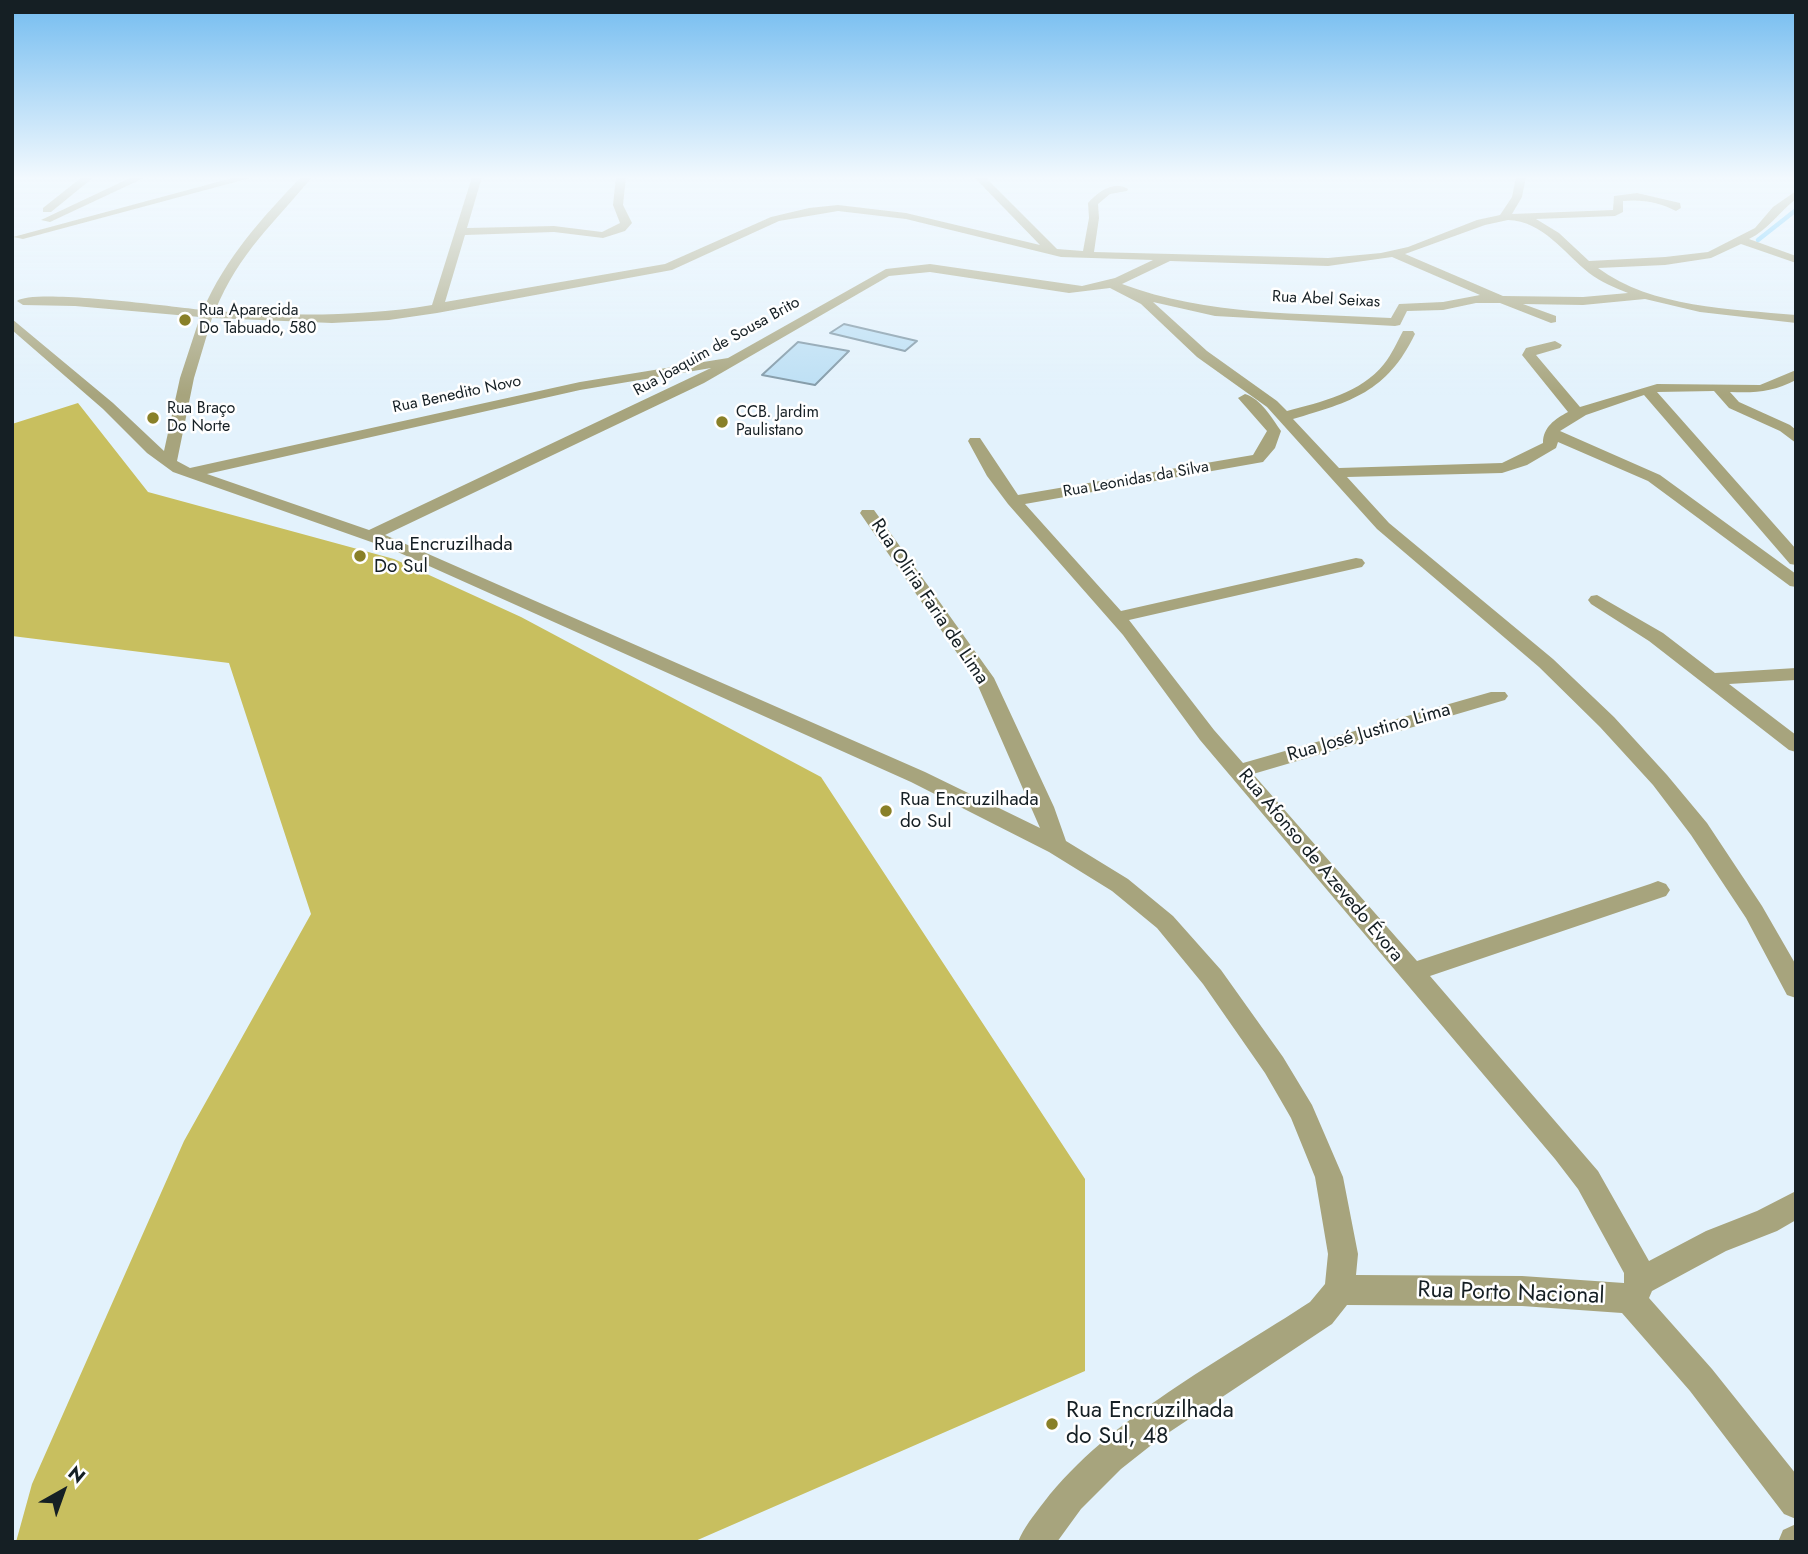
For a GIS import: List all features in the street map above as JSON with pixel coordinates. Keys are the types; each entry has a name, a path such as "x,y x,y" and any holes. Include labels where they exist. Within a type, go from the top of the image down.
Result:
{"street":[{"path":"169,463 178,414 206,314 242,250"},
{"path":"437,309 454,250"},
{"path":"16,301 80,303 206,314 353,319 437,309 668,267 711,250"},
{"path":"1046,250 1088,254 1328,262 1394,254 1408,250"},
{"path":"1053,250 1085,277"},
{"path":"1088,254 1089,250"},
{"path":"1569,250 1608,280 1646,295 1707,308 1790,319 1796,334"},
{"path":"1586,265 1694,258 1711,255 1722,250"},
{"path":"1767,250 1796,260"},
{"path":"1394,254 1551,319"},
{"name":"Rua Joaquim de Sousa Brito","path":"372,535 571,443 737,359 878,276 897,270 930,268 1069,289 1085,277 1111,284 1171,256"},
{"path":"1111,284 1132,292 1156,310 1202,354 1241,380 1283,417 1383,526 1564,679 1660,780 1699,829 1754,912 1793,981"},
{"name":"Rua Abel Seixas","path":"1132,292 1215,312 1395,322 1402,307 1443,306 1496,298"},
{"path":"1496,298 1583,301 1646,295"},
{"path":"12,323 169,463 187,474 372,535 873,756 1057,846 1111,879 1164,922 1212,977 1274,1065 1301,1113 1329,1177 1343,1255 1340,1290 1321,1313 1147,1427 1109,1457 1069,1497 1035,1542"},
{"path":"1283,417 1358,394 1369,388 1397,358 1408,334"},
{"path":"1555,345 1531,351 1529,355 1567,404 1578,413"},
{"name":"Rua Benedito Novo","path":"187,474 633,375 737,359"},
{"path":"1551,433 1578,413 1647,390 1673,387 1772,387 1796,374"},
{"name":"Rua Leonidas da Silva","path":"1014,501 1258,459 1267,448 1273,430 1261,413 1237,390 1241,380"},
{"path":"1718,387 1734,405 1785,428 1796,439"},
{"path":"1647,390 1796,559"},
{"path":"1336,473 1502,468 1517,464 1546,448 1552,441 1551,433"},
{"path":"1551,433 1654,478 1795,580"},
{"name":"Rua Afonso de Azevedo Évora","path":"975,441 995,476 1014,501 1118,617 1207,735 1588,1180 1633,1259 1635,1290"},
{"name":"Rua Oliria Faria de Lima","path":"868,513 984,678 1043,807 1057,846"},
{"path":"1118,617 1356,563"},
{"path":"1597,600 1656,637 1796,745"},
{"path":"1711,679 1796,674"},
{"name":"Rua José Justino Lima","path":"1240,771 1498,696"},
{"path":"1411,973 1658,891"},
{"path":"1635,1290 1716,1241 1767,1221 1796,1205"},
{"name":"Rua Porto Nacional","path":"1340,1290 1635,1290 1796,1502"}],"shaded area":[{"path":"78,403 148,492 394,559 521,617 821,777 1085,1179 1085,1371 693,1542 16,1542 32,1484 184,1141 311,914 229,663 12,636 12,424"}],"building":[{"path":"844,324 917,341 905,351 830,333"},
{"path":"798,342 849,351 815,385 762,375"}],"place":[{"name":"Rua Aparecida Do Tabuado, 580","path":"185,320"},
{"name":"Rua Braço Do Norte","path":"153,418"},
{"name":"CCB. Jardim Paulistano","path":"722,422"},
{"name":"Rua Encruzilhada Do Sul","path":"360,556"},
{"name":"Rua Encruzilhada do Sul","path":"886,811"},
{"name":"Rua Encruzilhada do Sul, 48","path":"1052,1424"}]}
